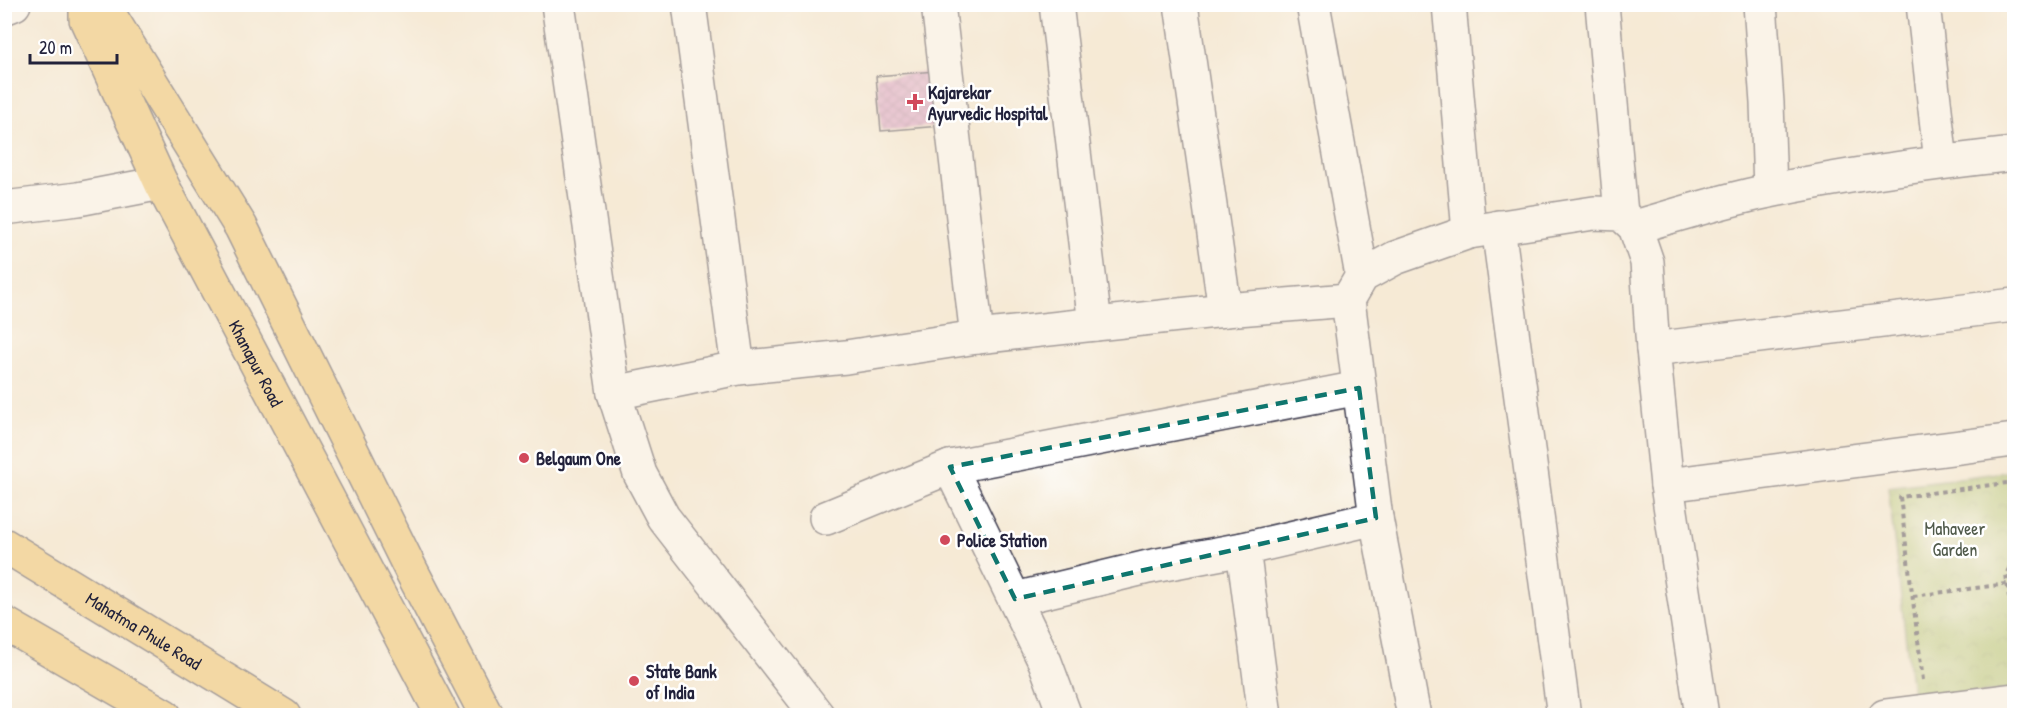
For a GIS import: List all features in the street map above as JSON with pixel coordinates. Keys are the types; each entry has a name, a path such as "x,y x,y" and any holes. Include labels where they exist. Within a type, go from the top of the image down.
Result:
{"main road":[{"name":"Khanapur Road","path":"86,4 86,19 161,183 443,716"},
{"path":"101,4 137,57 241,227 405,560 487,716"},
{"name":"Mahatma Phule Road","path":"4,545 284,716"},
{"path":"4,623 165,716"}],"street":[{"path":"4,8 14,4"},
{"path":"558,4 614,393 640,474 663,517 818,716"},
{"path":"688,4 738,368"},
{"path":"938,4 977,337"},
{"path":"1056,4 1095,324"},
{"path":"1180,4 1225,310"},
{"path":"1313,4 1355,288 1359,388 1376,518 1414,716"},
{"path":"1449,4 1564,716"},
{"path":"1602,4 1628,220 1647,262 1667,485 1702,716"},
{"path":"1760,4 1770,190"},
{"path":"1923,4 1941,162"},
{"path":"614,393 738,368 846,357 977,337 1225,310 1355,288 1395,258 1484,229 1594,213 1628,220 1714,204 1770,190 1941,162 2014,154"},
{"path":"4,208 78,199 161,183"},
{"path":"1653,349 2014,305"},
{"path":"826,518 950,467 1359,388"},
{"path":"1667,485 2014,440"},
{"path":"950,467 1045,662 1065,716"},
{"path":"1015,599 1148,567 1243,549 1376,518"},
{"path":"1243,549 1264,716"},
{"path":"1885,716 2014,700"}],"path":[{"path":"1924,688 1900,497 2014,482"},
{"path":"2014,560 2006,574 2009,597 2014,603"},
{"path":"1913,596 2007,584"}],"highlighted area":[{"path":"1359,388 1376,518 1015,599 950,467 1082,442"}],"green space":[{"name":"Mahaveer Garden","path":"2014,471 2014,689 1913,701 1888,487"}],"building":[{"path":"935,71 940,126 881,131 876,76"}],"place":[{"name":"Kajarekar Ayurvedic Hospital","path":"915,102"},
{"name":"Belgaum One","path":"524,458"},
{"name":"Police Station","path":"945,540"},
{"name":"State Bank of India","path":"634,681"}]}
